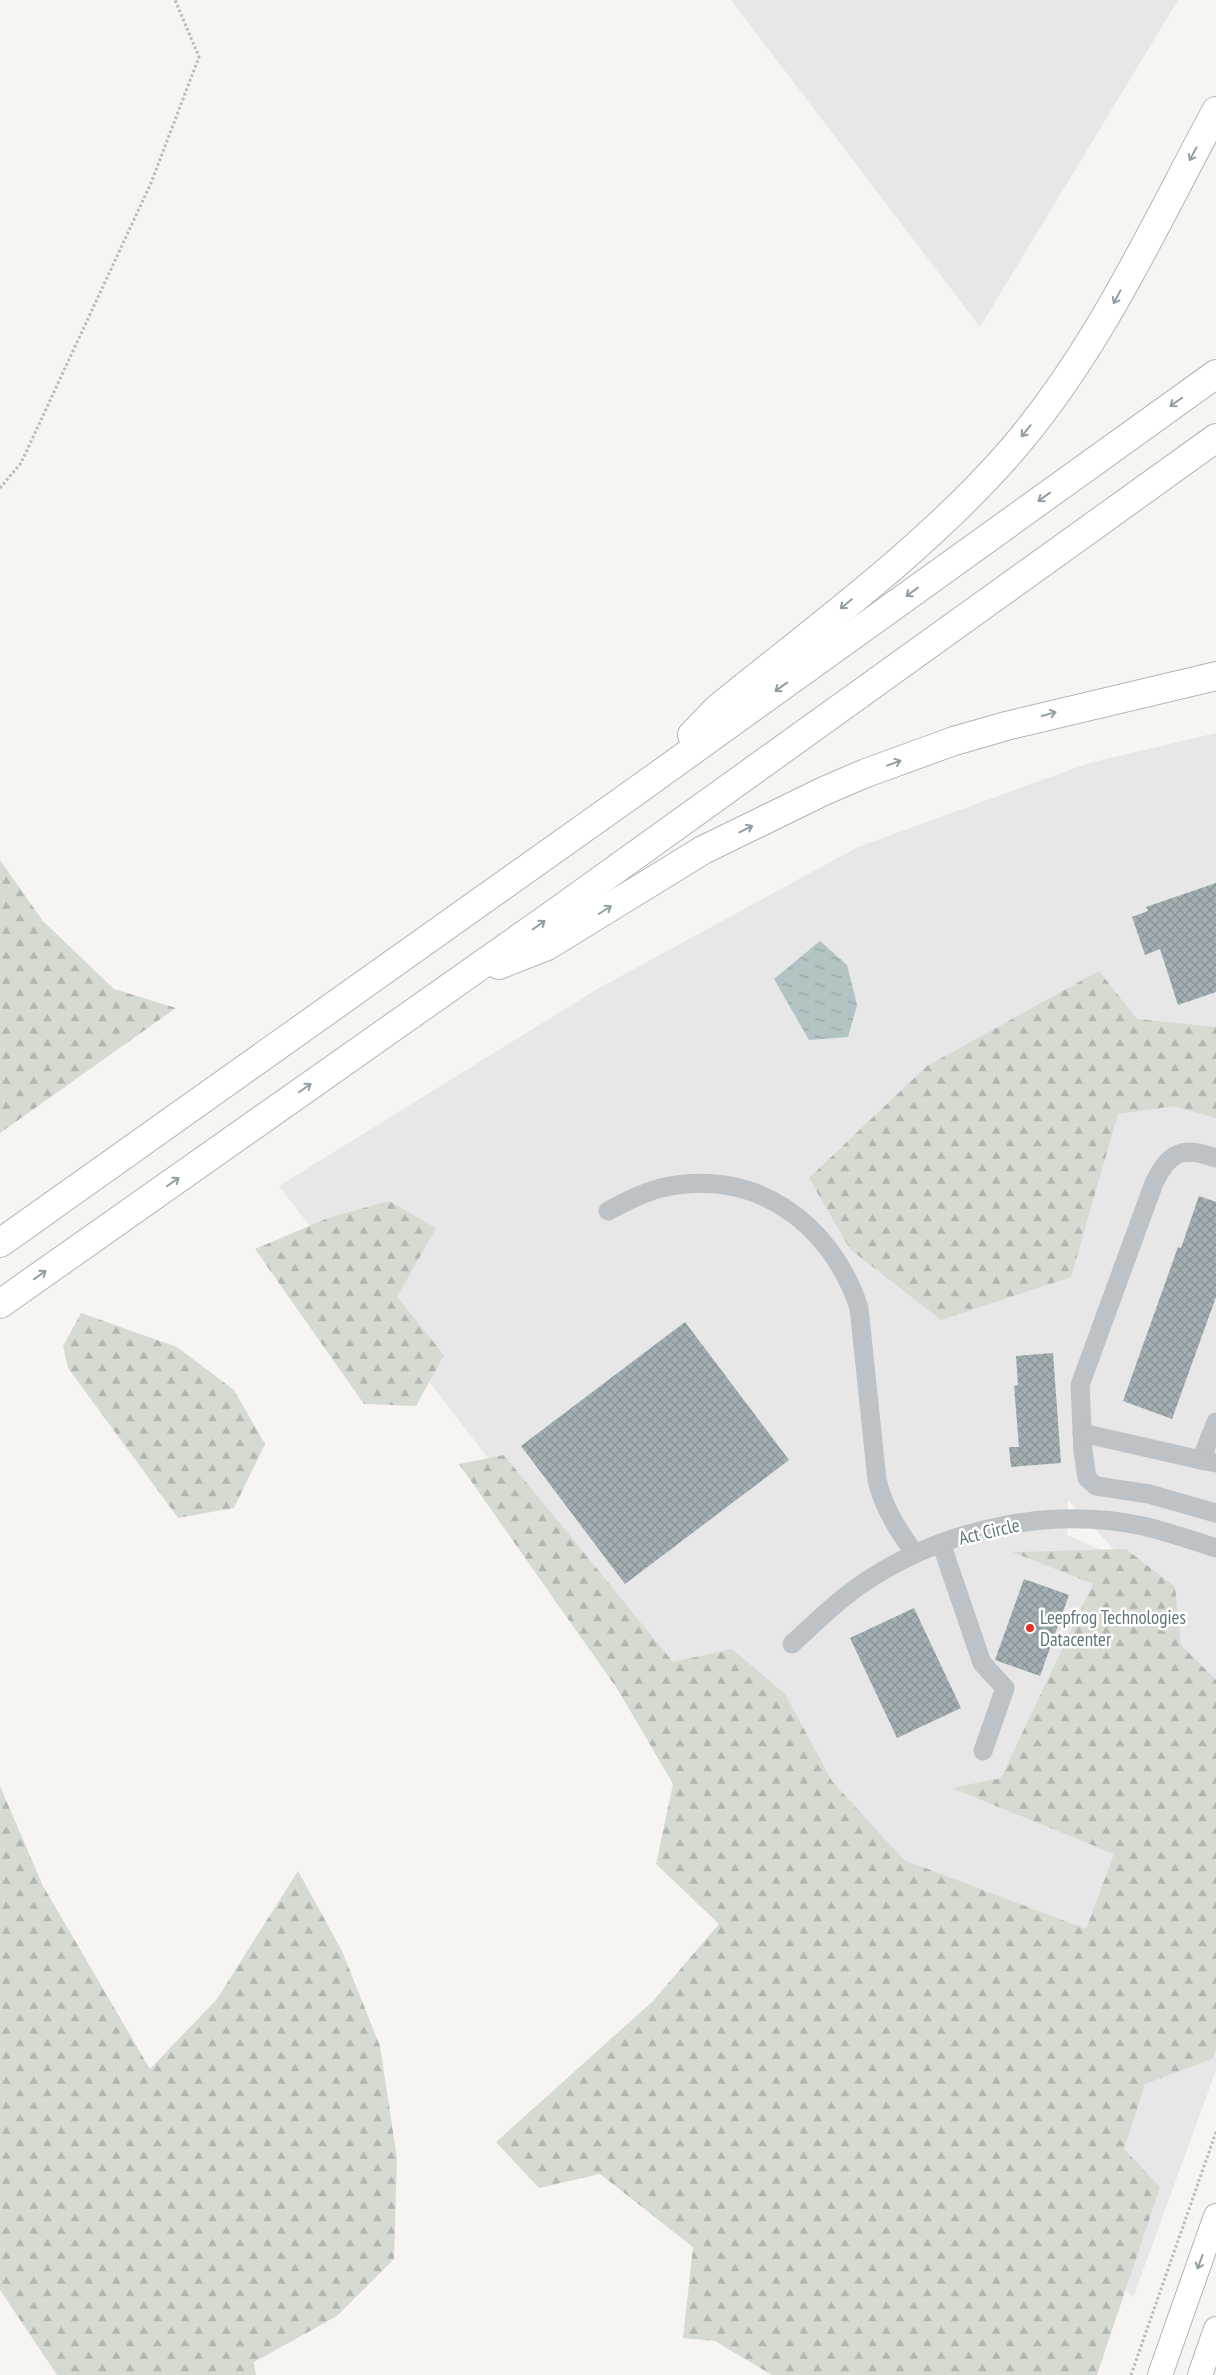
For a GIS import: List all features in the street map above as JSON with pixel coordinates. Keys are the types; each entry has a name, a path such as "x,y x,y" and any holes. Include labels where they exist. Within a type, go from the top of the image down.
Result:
{"highway":[{"path":"639,789 717,709 924,540 1005,458 1046,406 1095,335 1216,110"},
{"path":"0,1243 639,789 1216,374"},
{"path":"0,1304 556,912 1216,438"},
{"path":"452,985 547,946 703,850 824,791 866,773 954,741 1006,726 1216,676"}],"main road":[{"path":"1160,2375 1216,2216"},
{"path":"1200,2375 1216,2329"}],"street":[{"path":"1216,1158 1200,1152 1179,1152 1163,1164 1080,1385 1082,1433 1087,1478 1096,1486 1149,1494 1216,1513"},
{"path":"608,1211 633,1198 660,1188 683,1184 711,1184 740,1189 761,1196 787,1209 810,1226 829,1247 848,1279 859,1308 877,1480 882,1500 892,1522 915,1554"},
{"path":"1082,1433 1208,1462 1216,1422"},
{"name":"Act Circle","path":"792,1644 843,1597 873,1577 915,1554 940,1543 988,1528 1066,1519 1104,1521 1142,1526 1216,1548"},
{"path":"940,1543 982,1664 1005,1688 983,1751"}],"path":[{"path":"0,488 21,463 152,183 199,57 175,0"},
{"path":"1131,2375 1216,2132"}],"shaded area":[{"path":"731,0 1178,0 980,327"},
{"path":"1216,733 1216,2070 1133,2298 279,1186 599,988 858,847 1089,763","holes":["1068,1500 1124,1560 1067,1535"]}],"green space":[{"path":"0,860 43,921 114,989 176,1008 0,1133"},
{"path":"1099,971 1137,1019 1216,1027 1216,1118 1174,1106 1118,1114 1071,1277 941,1320 850,1249 809,1178 927,1066"},
{"path":"389,1201 436,1228 397,1297 444,1355 416,1406 364,1404 255,1249 328,1218"},
{"path":"81,1313 177,1347 234,1390 265,1444 234,1508 178,1518 68,1368 63,1346"},
{"path":"504,1455 673,1662 732,1649 785,1694 832,1781 904,1860 1086,1929 1114,1854 952,1788 1001,1778 1093,1584 1012,1552 1126,1549 1175,1587 1181,1645 1216,1680 1216,2049 1212,2059 1145,2084 1124,2149 1160,2187 1097,2375 772,2375 715,2341 683,2338 693,2247 600,2174 539,2188 496,2142 653,2001 719,1924 656,1864 673,1784 618,1690 459,1464"},
{"path":"0,1786 43,1886 150,2069 217,1999 298,1871 342,1951 380,2046 397,2158 394,2259 337,2316 254,2362 256,2375 57,2375 0,2290"}],"water":[{"path":"820,941 847,965 857,1005 848,1037 809,1040 774,979"}],"building":[{"path":"1216,883 1216,992 1178,1005 1160,949 1145,955 1132,917 1148,911 1146,907"},
{"path":"1199,1196 1216,1202 1216,1297 1172,1419 1123,1401 1178,1247 1181,1248"},
{"path":"685,1322 789,1460 625,1584 521,1446"},
{"path":"1053,1353 1061,1463 1011,1467 1009,1447 1019,1447 1014,1386 1018,1385 1016,1356"},
{"path":"1024,1579 1069,1595 1040,1676 995,1660"},
{"path":"914,1608 961,1708 897,1738 850,1638"}],"place":[{"name":"Leepfrog Technologies Datacenter","path":"1030,1628"}]}
